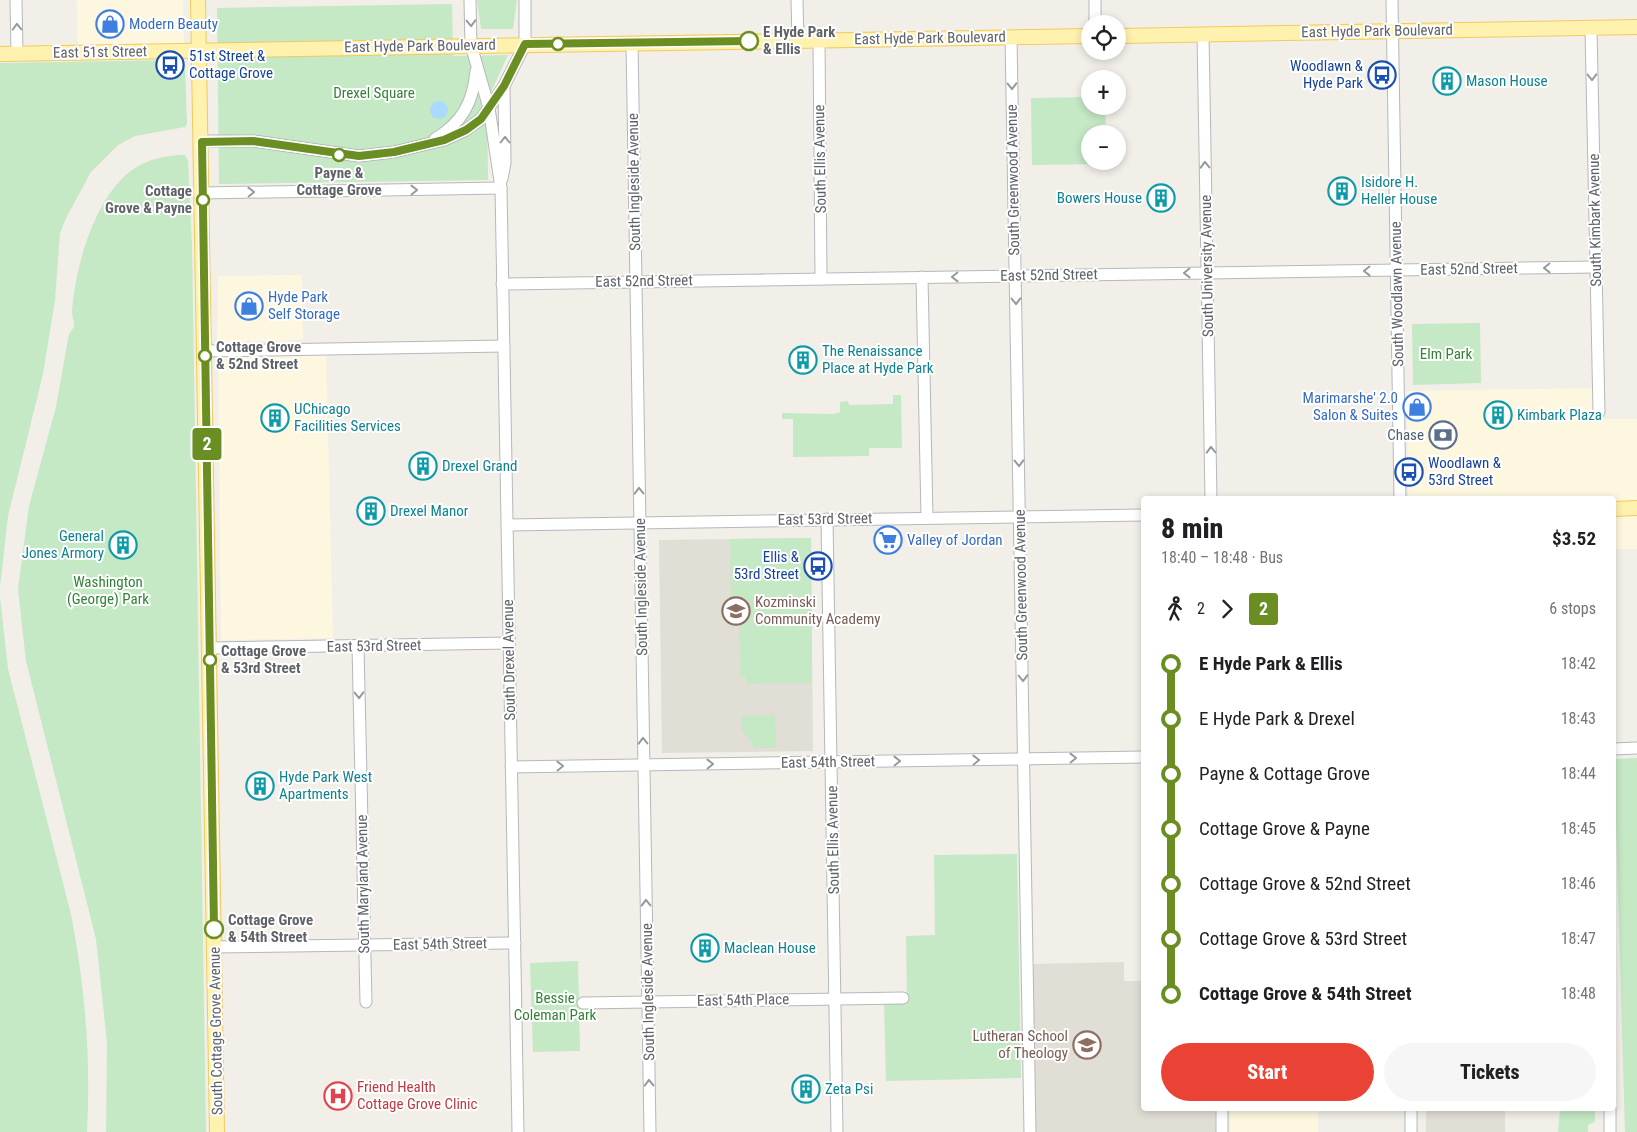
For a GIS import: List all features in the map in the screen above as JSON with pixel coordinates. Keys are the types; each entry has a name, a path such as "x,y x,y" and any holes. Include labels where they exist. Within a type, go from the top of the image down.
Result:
{"main road":[{"name":"South Cottage Grove Avenue","path":"198,0 203,193 217,1132"},
{"name":"East Hyde Park Boulevard","path":"1126,36 1637,27"},
{"name":"East Hyde Park Boulevard","path":"199,50 1081,36"},
{"name":"East 51st Street","path":"0,54 199,50"},
{"path":"1616,508 1637,508"}],"street":[{"path":"16,0 18,54"},
{"name":"South Drexel Avenue","path":"470,0 471,45 477,68 485,87 501,188 518,1132"},
{"path":"524,0 525,44"},
{"path":"797,0 798,40"},
{"path":"1095,0 1095,15"},
{"name":"South Woodlawn Avenue","path":"1392,0 1400,496"},
{"name":"South Kimbark Avenue","path":"1591,28 1599,412"},
{"name":"South University Avenue","path":"1203,34 1211,496"},
{"name":"South Greenwood Avenue","path":"1011,37 1030,1132"},
{"name":"South Ellis Avenue","path":"819,40 821,279"},
{"name":"South Ingleside Avenue","path":"632,43 650,1132"},
{"name":"South Drexel Avenue","path":"501,188 505,163 504,86 525,44"},
{"name":"South Drexel Avenue","path":"429,142 442,135 459,119 471,102 477,68"},
{"path":"202,142 253,141 331,154 359,156 394,152 429,142 444,140 466,130 481,119 504,86"},
{"path":"203,193 501,188"},
{"name":"East 52nd Street","path":"502,284 1596,267"},
{"path":"922,277 927,517"},
{"path":"205,351 504,346"},
{"name":"East 53rd Street","path":"507,525 1141,514"},
{"name":"South Ellis Avenue","path":"827,518 837,1132"},
{"name":"East 53rd Street","path":"210,648 509,643"},
{"name":"South Maryland Avenue","path":"358,646 366,1002"},
{"path":"1616,748 1637,748"},
{"name":"East 54th Street","path":"512,767 1141,757"},
{"name":"East 54th Street","path":"214,947 515,943"},
{"name":"East 54th Place","path":"583,1003 903,998"},
{"path":"1222,1111 1222,1132"},
{"path":"1411,1111 1411,1132"},
{"path":"1610,1111 1610,1132"}],"shaded area":[{"path":"77,0 183,0 184,44 78,45"},
{"path":"302,275 303,340 217,342 218,276"},
{"path":"326,353 333,638 221,640 218,356"},
{"name":"Kimbark Plaza","path":"1596,388 1596,419 1637,419 1637,549 1616,549 1616,496 1408,496 1407,391"},
{"name":"Kozminski Community Academy","path":"811,538 813,751 662,753 659,540"},
{"name":"Lutheran School of Theology","path":"1124,962 1124,981 1141,981 1141,1111 1215,1111 1216,1132 1032,1132 1030,964"},
{"path":"1230,1111 1318,1111 1318,1132 1230,1132"},
{"path":"1426,1111 1505,1111 1505,1132 1426,1132"}],"green space":[{"path":"477,0 517,0 513,29 481,29"},
{"name":"Drexel Square","path":"452,4 453,56 508,55 487,101 488,180 219,184 217,8"},
{"path":"176,60 184,64 185,69 187,123 185,127 135,136 118,145 91,172 60,233 55,300 43,374 8,516 0,587 0,63"},
{"path":"1081,97 1081,115 1105,115 1106,125 1081,125 1081,164 1032,165 1031,98"},
{"name":"Washington (George) Park","path":"185,155 188,161 192,245 206,1132 106,1132 107,1043 96,939 26,661 18,589 29,506 56,407 69,334 74,327 72,312 77,274 90,233 98,213 121,180 145,162"},
{"name":"Elm Park","path":"1480,323 1481,383 1413,385 1412,324"},
{"path":"893,395 901,395 902,448 869,448 869,456 793,457 793,419 782,419 782,413 834,414 840,412 840,402 848,401 849,405 893,404"},
{"path":"811,538 812,683 746,684 746,677 740,677 739,608 731,608 730,539"},
{"path":"0,597 8,669 71,914 76,941 86,1023 88,1077 87,1132 0,1132"},
{"path":"775,715 776,748 755,748 741,728 741,716"},
{"path":"1637,758 1637,1132 1625,1132 1616,827 1616,759"},
{"path":"1017,854 1021,1078 886,1081 884,1004 907,1004 906,936 935,935 934,855"},
{"name":"Bessie Coleman Park","path":"578,961 580,1051 533,1052 530,963"},
{"path":"1560,1111 1595,1111 1595,1122 1588,1125 1588,1132 1558,1132"}],"water":[{"path":"439,101 445,104 448,110 445,116 439,119 433,116 430,110 433,104"}],"bus line":[{"name":"2","path":"214,929 202,142 253,141 339,155 378,155 444,140 466,130 481,119 504,86 525,44 749,41"}],"place":[{"name":"Modern Beauty","path":"110,24"},
{"name":"E Hyde Park & Ellis","path":"749,41"},
{"name":"51st Street & Cottage Grove","path":"170,65"},
{"name":"Woodlawn & Hyde Park","path":"1382,75"},
{"name":"Mason House","path":"1447,81"},
{"name":"Payne & Cottage Grove","path":"339,155"},
{"name":"Isidore H. Heller House","path":"1342,191"},
{"name":"Bowers House","path":"1161,198"},
{"name":"Cottage Grove & Payne","path":"203,200"},
{"name":"Hyde Park Self Storage","path":"249,306"},
{"name":"Cottage Grove & 52nd Street","path":"205,356"},
{"name":"The Renaissance Place at Hyde Park","path":"803,360"},
{"name":"Marimarshe' 2.0 Salon & Suites","path":"1417,407"},
{"name":"Kimbark Plaza","path":"1498,415"},
{"name":"UChicago Facilities Services","path":"275,418"},
{"name":"Chase","path":"1443,435"},
{"name":"Drexel Grand","path":"423,466"},
{"name":"Woodlawn & 53rd Street","path":"1409,472"},
{"name":"Drexel Manor","path":"371,511"},
{"name":"Valley of Jordan","path":"888,540"},
{"name":"General Jones Armory","path":"123,545"},
{"name":"Ellis & 53rd Street","path":"818,566"},
{"name":"Kozminski Community Academy","path":"736,611"},
{"name":"Cottage Grove & 53rd Street","path":"210,660"},
{"name":"Hyde Park West Apartments","path":"260,786"},
{"name":"Cottage Grove & 54th Street","path":"214,929"},
{"name":"Maclean House","path":"705,948"},
{"name":"Lutheran School of Theology","path":"1087,1045"},
{"name":"Zeta Psi","path":"806,1089"},
{"name":"Friend Health Cottage Grove Clinic","path":"338,1096"}]}
